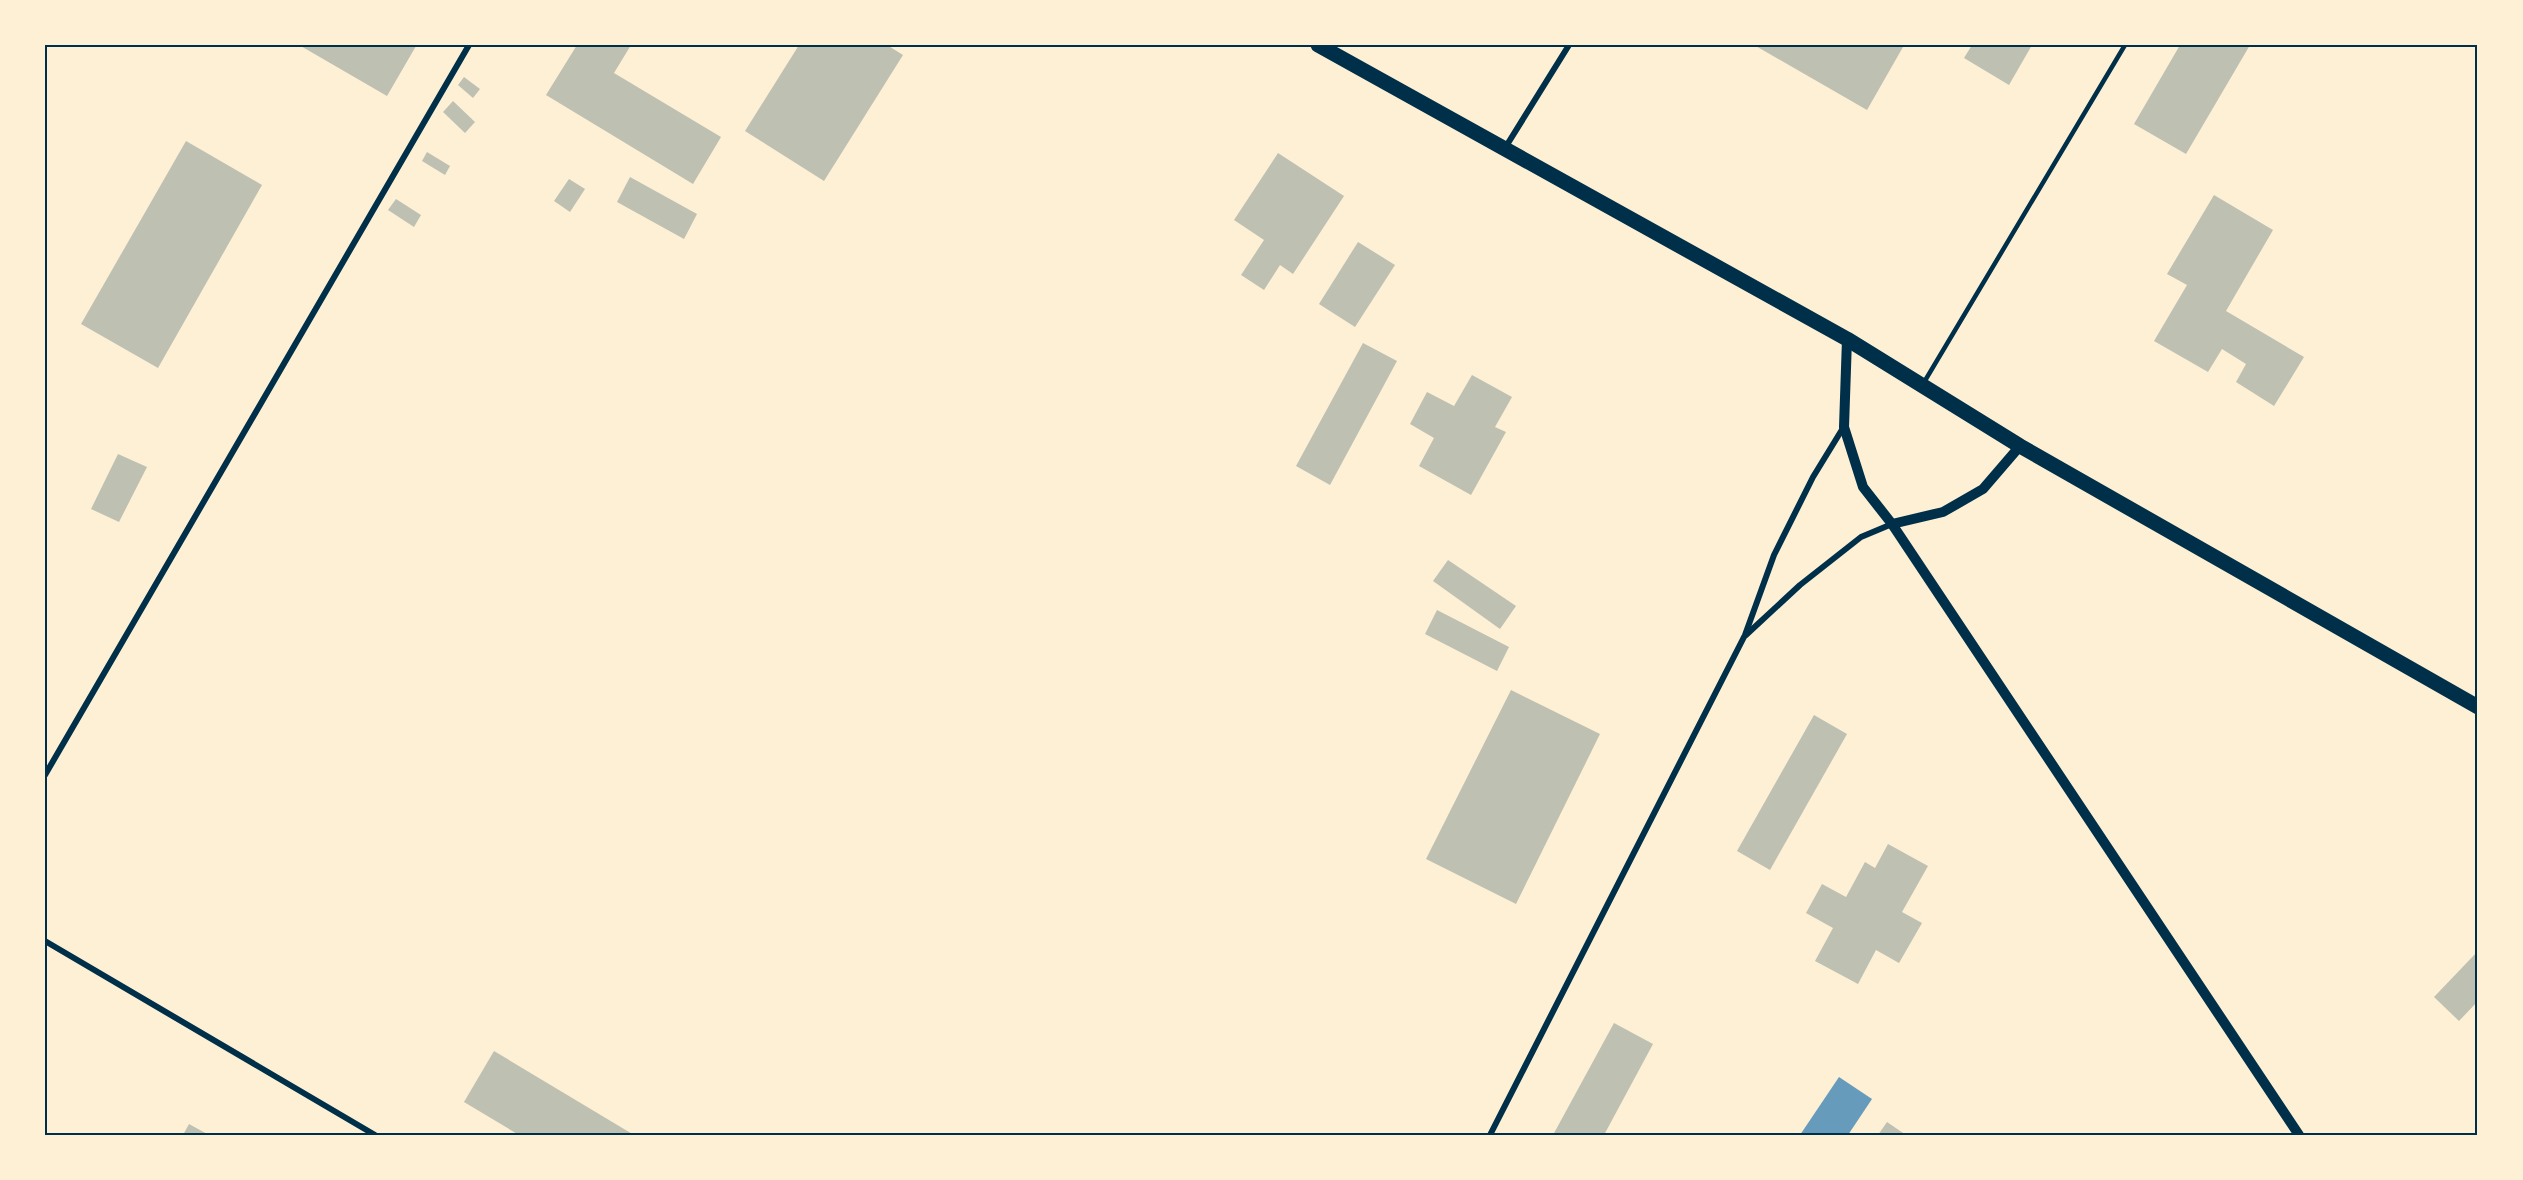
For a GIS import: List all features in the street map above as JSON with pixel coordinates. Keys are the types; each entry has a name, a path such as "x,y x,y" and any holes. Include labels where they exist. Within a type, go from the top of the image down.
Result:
{"main road":[{"path":"1318,45 1847,339 2020,446 2478,707"}],"street":[{"path":"45,775 469,45"},
{"path":"1505,149 1569,45"},
{"path":"1847,339 1844,427 1863,487 1892,524 2299,1135"},
{"path":"1490,1135 1745,635 1774,555 1813,477 1844,427"},
{"path":"1745,635 1800,585 1861,537 1892,524 1942,512 1983,489 2020,446"},
{"path":"45,941 375,1135"}],"lane":[{"path":"1923,384 2125,45"}],"water":[{"path":"1839,1077 1872,1099 1848,1135 1800,1135"}],"building":[{"path":"299,45 415,45 416,46 387,96"},
{"path":"577,45 631,45 614,73 721,137 693,184 546,95"},
{"path":"799,45 887,45 903,55 824,181 745,131"},
{"path":"1754,45 1899,45 1903,47 1867,110"},
{"path":"1972,45 2032,45 2009,85 1964,58"},
{"path":"2180,45 2250,45 2186,154 2134,124"},
{"path":"464,77 480,89 473,98 458,85"},
{"path":"453,101 475,122 465,133 443,112"},
{"path":"186,141 262,185 158,368 81,324"},
{"path":"427,152 450,166 445,175 422,161"},
{"path":"1278,153 1344,196 1293,274 1280,265 1264,290 1241,275 1264,240 1234,220"},
{"path":"630,177 697,214 684,239 617,202"},
{"path":"569,179 585,189 570,212 554,201"},
{"path":"2214,195 2273,230 2226,311 2304,357 2274,406 2236,382 2246,364 2222,349 2208,372 2154,341 2187,285 2167,274"},
{"path":"396,199 421,215 414,227 388,210"},
{"path":"1358,242 1395,265 1355,327 1319,304"},
{"path":"1363,343 1397,361 1330,485 1296,466"},
{"path":"1472,375 1512,397 1495,427 1506,432 1471,495 1419,466 1434,438 1410,424 1427,392 1454,406"},
{"path":"118,454 147,467 119,522 91,509"},
{"path":"1448,560 1516,606 1500,629 1433,581"},
{"path":"1437,610 1509,647 1497,671 1425,634"},
{"path":"1511,690 1600,734 1516,904 1426,859"},
{"path":"1814,715 1847,734 1770,870 1737,851"},
{"path":"1888,844 1928,866 1902,912 1922,923 1899,963 1876,950 1858,984 1815,961 1833,928 1806,913 1822,884 1846,897 1865,862 1875,868"},
{"path":"2478,951 2478,1001 2459,1021 2434,997"},
{"path":"1614,1023 1653,1044 1604,1135 1553,1135"},
{"path":"494,1051 634,1135 519,1135 464,1102"},
{"path":"1887,1122 1906,1135 1878,1135"},
{"path":"189,1124 209,1135 183,1135"}]}
